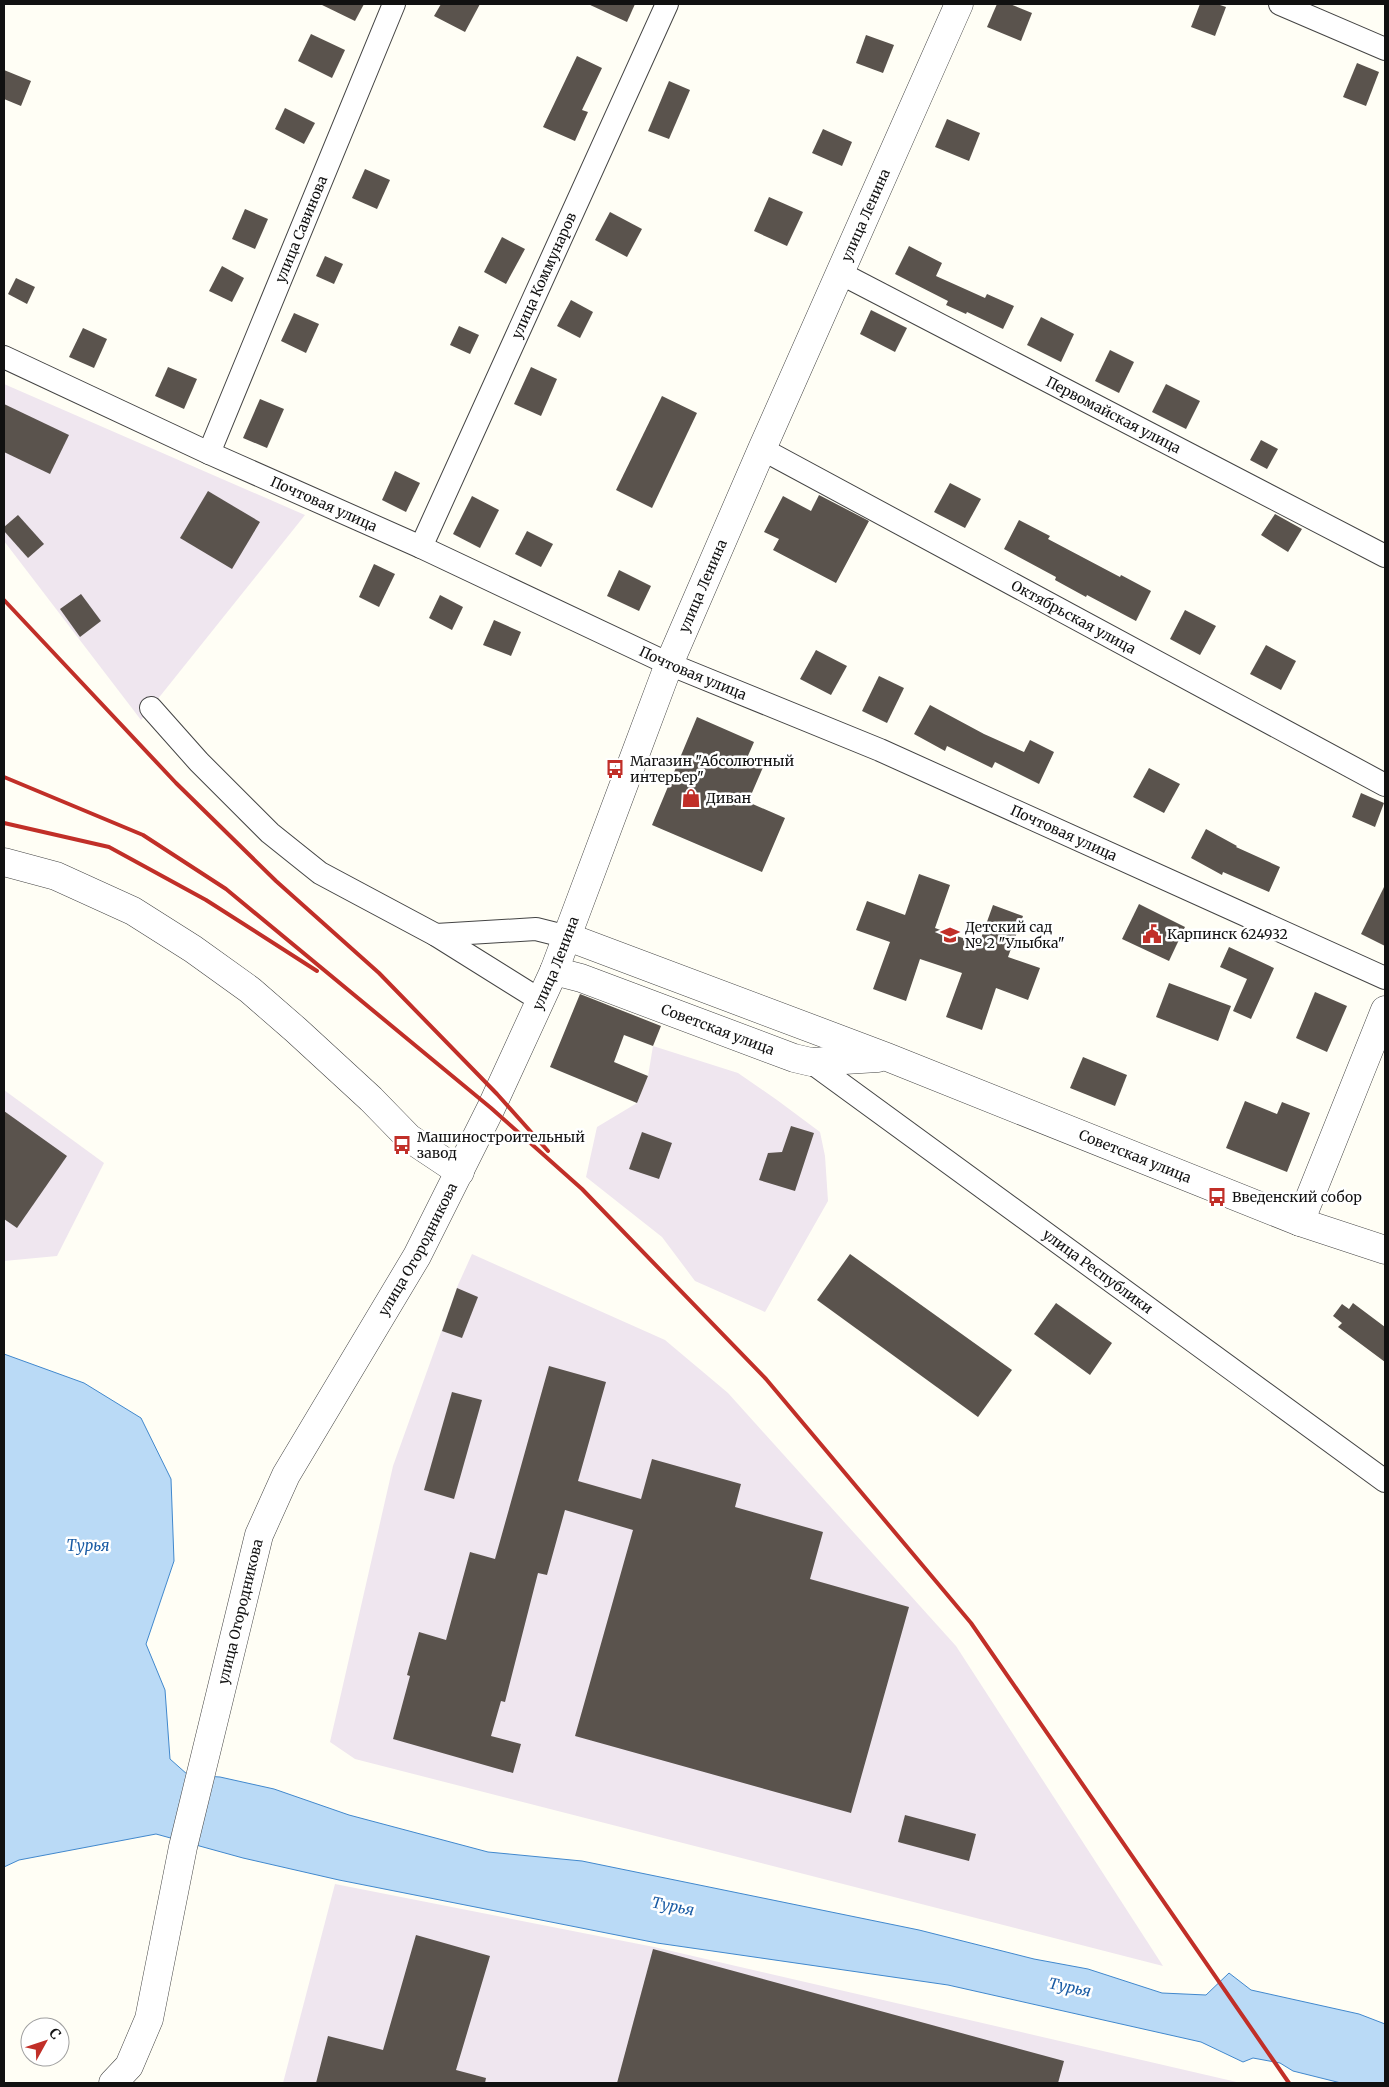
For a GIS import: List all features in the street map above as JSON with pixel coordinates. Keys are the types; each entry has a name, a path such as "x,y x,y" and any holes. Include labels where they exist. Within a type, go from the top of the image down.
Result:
{"street":[{"name":"улица Савинова","path":"209,453 394,4"},
{"name":"улица Коммунаров","path":"421,547 667,4"},
{"name":"улица Ленина","path":"460,1172 554,971 626,776 670,664 762,449 959,4"},
{"path":"1280,4 1385,49"},
{"name":"Первомайская улица","path":"840,273 1385,556"},
{"name":"Почтовая улица","path":"4,357 209,453 421,547 670,664 880,750 1385,978"},
{"name":"Октябрьская улица","path":"762,449 1385,785"},
{"path":"151,708 199,762 270,833 320,873 436,935 540,1000"},
{"path":"4,862 56,876 134,911 193,949 250,990 296,1030 371,1099 409,1138 460,1172"},
{"path":"436,935 536,930 568,936"},
{"name":"Советская улица","path":"568,936 887,1058 1300,1222 1385,1250"},
{"name":"Советская улица","path":"554,971 581,978 794,1058 811,1062 887,1058"},
{"path":"1300,1222 1385,1010"},
{"name":"улица Республики","path":"811,1062 1385,1481"},
{"name":"улица Огородникова","path":"113,2083 129,2066 149,2019 182,1847 262,1526 286,1475 417,1256 460,1172"}],"shaded area":[{"path":"4,384 305,515 141,720 4,541"},
{"path":"653,1046 738,1073 820,1132 825,1156 828,1201 765,1312 695,1281 662,1237 586,1177 597,1127 637,1103 648,1076"},
{"path":"4,1090 104,1163 57,1256 4,1261"},
{"path":"472,1254 665,1340 728,1393 956,1646 1163,1966 355,1759 330,1742 393,1466 458,1285"},
{"path":"335,1884 654,1947 1241,2083 283,2083"}],"water":[{"name":"Турья","path":"4,1354 84,1383 141,1418 171,1479 174,1561 146,1644 165,1690 170,1759 188,1775 220,1777 274,1789 349,1815 488,1852 582,1861 919,1930 1034,1959 1088,1969 1162,1993 1206,1995 1229,1973 1251,1990 1359,2014 1385,2024 1385,2083 1341,2083 1293,2071 1280,2063 1253,2058 1243,2062 1201,2042 948,1985 657,1943 339,1880 243,1858 156,1834 19,1860 4,1867"}],"building":[{"path":"320,4 364,4 355,21"},
{"path":"441,4 480,4 465,32 434,16"},
{"path":"588,4 635,4 627,22"},
{"path":"997,4 1010,4 1032,13 1021,41 987,27"},
{"path":"1200,4 1217,4 1226,7 1215,36 1191,27"},
{"path":"311,34 345,50 332,78 298,61"},
{"path":"866,35 894,45 883,73 856,63"},
{"path":"577,56 602,68 582,110 588,112 575,141 543,127"},
{"path":"1357,63 1379,72 1366,106 1343,97"},
{"path":"4,70 31,81 21,106 4,99"},
{"path":"669,81 690,90 669,139 648,131"},
{"path":"285,108 315,123 304,144 275,129"},
{"path":"947,119 980,133 969,161 935,147"},
{"path":"823,129 852,142 842,166 812,153"},
{"path":"365,169 390,180 377,209 352,198"},
{"path":"769,197 803,212 787,246 754,231"},
{"path":"245,209 268,219 255,249 232,239"},
{"path":"610,212 642,229 627,257 595,240"},
{"path":"502,237 525,249 506,284 484,272"},
{"path":"909,246 942,263 936,276 985,298 987,294 1014,306 1003,329 967,312 966,314 946,305 948,301 895,274"},
{"path":"325,256 343,264 334,284 316,276"},
{"path":"222,266 244,278 232,302 209,291"},
{"path":"16,278 35,287 27,304 8,294"},
{"path":"571,300 593,312 580,338 557,326"},
{"path":"871,310 907,328 895,352 860,334"},
{"path":"294,313 319,324 306,353 281,341"},
{"path":"1041,317 1074,334 1061,362 1027,345"},
{"path":"459,326 479,335 470,354 450,345"},
{"path":"83,328 107,339 94,368 69,357"},
{"path":"1110,350 1134,362 1119,393 1095,381"},
{"path":"168,367 197,379 184,409 155,396"},
{"path":"531,367 557,379 541,416 514,404"},
{"path":"1166,384 1200,401 1186,429 1152,412"},
{"path":"662,396 697,413 652,508 616,490"},
{"path":"260,399 284,409 267,448 243,438"},
{"path":"4,404 69,435 50,474 4,452"},
{"path":"1261,440 1278,449 1267,469 1250,460"},
{"path":"395,471 420,483 406,512 382,500"},
{"path":"950,483 981,499 965,528 934,512"},
{"path":"208,491 260,522 232,569 180,538"},
{"path":"819,495 869,521 836,583 773,550 779,539 764,532 783,496 811,511"},
{"path":"472,496 499,510 480,548 453,534"},
{"path":"1275,514 1302,529 1288,552 1261,535"},
{"path":"18,515 44,544 28,558 4,531 4,527"},
{"path":"1019,520 1050,536 1048,539 1151,591 1136,621 1087,595 1086,597 1055,580 1056,577 1004,549"},
{"path":"527,531 553,544 541,567 515,554"},
{"path":"374,564 395,574 379,607 359,597"},
{"path":"619,570 651,586 639,611 607,596"},
{"path":"81,594 101,621 80,637 60,609"},
{"path":"440,595 463,607 452,630 429,618"},
{"path":"1185,610 1216,626 1200,655 1170,639"},
{"path":"494,620 521,632 511,656 483,645"},
{"path":"1266,645 1296,661 1281,690 1250,674"},
{"path":"816,650 847,666 831,695 800,679"},
{"path":"879,676 904,688 887,723 862,711"},
{"path":"930,705 984,734 1024,752 1030,740 1054,752 1039,784 995,762 992,768 947,746 945,751 914,734"},
{"path":"697,717 754,742 747,758 764,765 748,802 785,818 762,872 652,825"},
{"path":"1149,768 1180,784 1164,813 1133,797"},
{"path":"1361,793 1384,803 1375,827 1352,817"},
{"path":"1206,829 1236,847 1280,867 1269,892 1223,872 1222,875 1191,858"},
{"path":"919,874 950,885 935,928 979,944 993,905 1023,916 1008,957 1040,968 1028,1000 996,988 982,1030 946,1017 962,973 920,959 906,1001 873,989 890,942 856,930 867,901 905,915"},
{"path":"1385,885 1385,946 1361,934"},
{"path":"1139,904 1185,927 1169,961 1122,939"},
{"path":"1229,947 1274,968 1251,1019 1233,1011 1247,979 1220,967"},
{"path":"1169,983 1231,1006 1218,1041 1156,1017"},
{"path":"1315,992 1347,1006 1327,1052 1296,1038"},
{"path":"580,994 661,1026 653,1046 624,1035 614,1062 648,1076 637,1103 550,1067"},
{"path":"1083,1057 1127,1075 1115,1106 1070,1088"},
{"path":"1245,1101 1277,1114 1282,1102 1310,1113 1287,1172 1226,1148"},
{"path":"4,1111 67,1156 17,1228 4,1219"},
{"path":"791,1126 814,1133 795,1191 759,1180 768,1153 782,1152"},
{"path":"642,1132 672,1143 659,1179 629,1169"},
{"path":"850,1254 1012,1370 978,1417 817,1300"},
{"path":"457,1288 478,1297 462,1338 442,1331"},
{"path":"1056,1303 1112,1343 1090,1375 1034,1334"},
{"path":"1353,1303 1385,1327 1385,1362 1338,1327 1342,1323 1333,1316 1342,1304 1349,1309"},
{"path":"549,1366 606,1382 578,1481 641,1499 652,1459 741,1484 735,1507 823,1532 810,1579 909,1607 851,1813 575,1736 633,1530 565,1510 547,1575 538,1573 505,1702 501,1701 491,1736 521,1744 513,1773 393,1739 410,1676 407,1675 419,1632 446,1640 470,1552 495,1559"},
{"path":"452,1392 482,1400 454,1499 424,1490"},
{"path":"905,1815 976,1834 969,1861 898,1842"},
{"path":"416,1935 490,1956 456,2070 486,2078 485,2083 316,2083 328,2036 383,2050"},
{"path":"653,1949 1064,2061 1058,2083 617,2083"}],"railway":[{"path":"4,600 176,783 276,881 379,973 497,1094 548,1151"},
{"path":"4,777 143,835 226,889 491,1108 582,1189 766,1379 971,1623 1289,2083"},
{"path":"4,823 109,847 206,900 317,971"}],"place":[{"name":"Магазин \"Абсолютный интерьер\"","path":"615,769"},
{"name":"Диван","path":"691,798"},
{"name":"Карпинск 624932","path":"1152,934"},
{"name":"Детский сад № 2 \"Улыбка\"","path":"950,935"},
{"name":"Машиностроительный завод","path":"402,1145"},
{"name":"Введенский собор","path":"1217,1197"}]}
